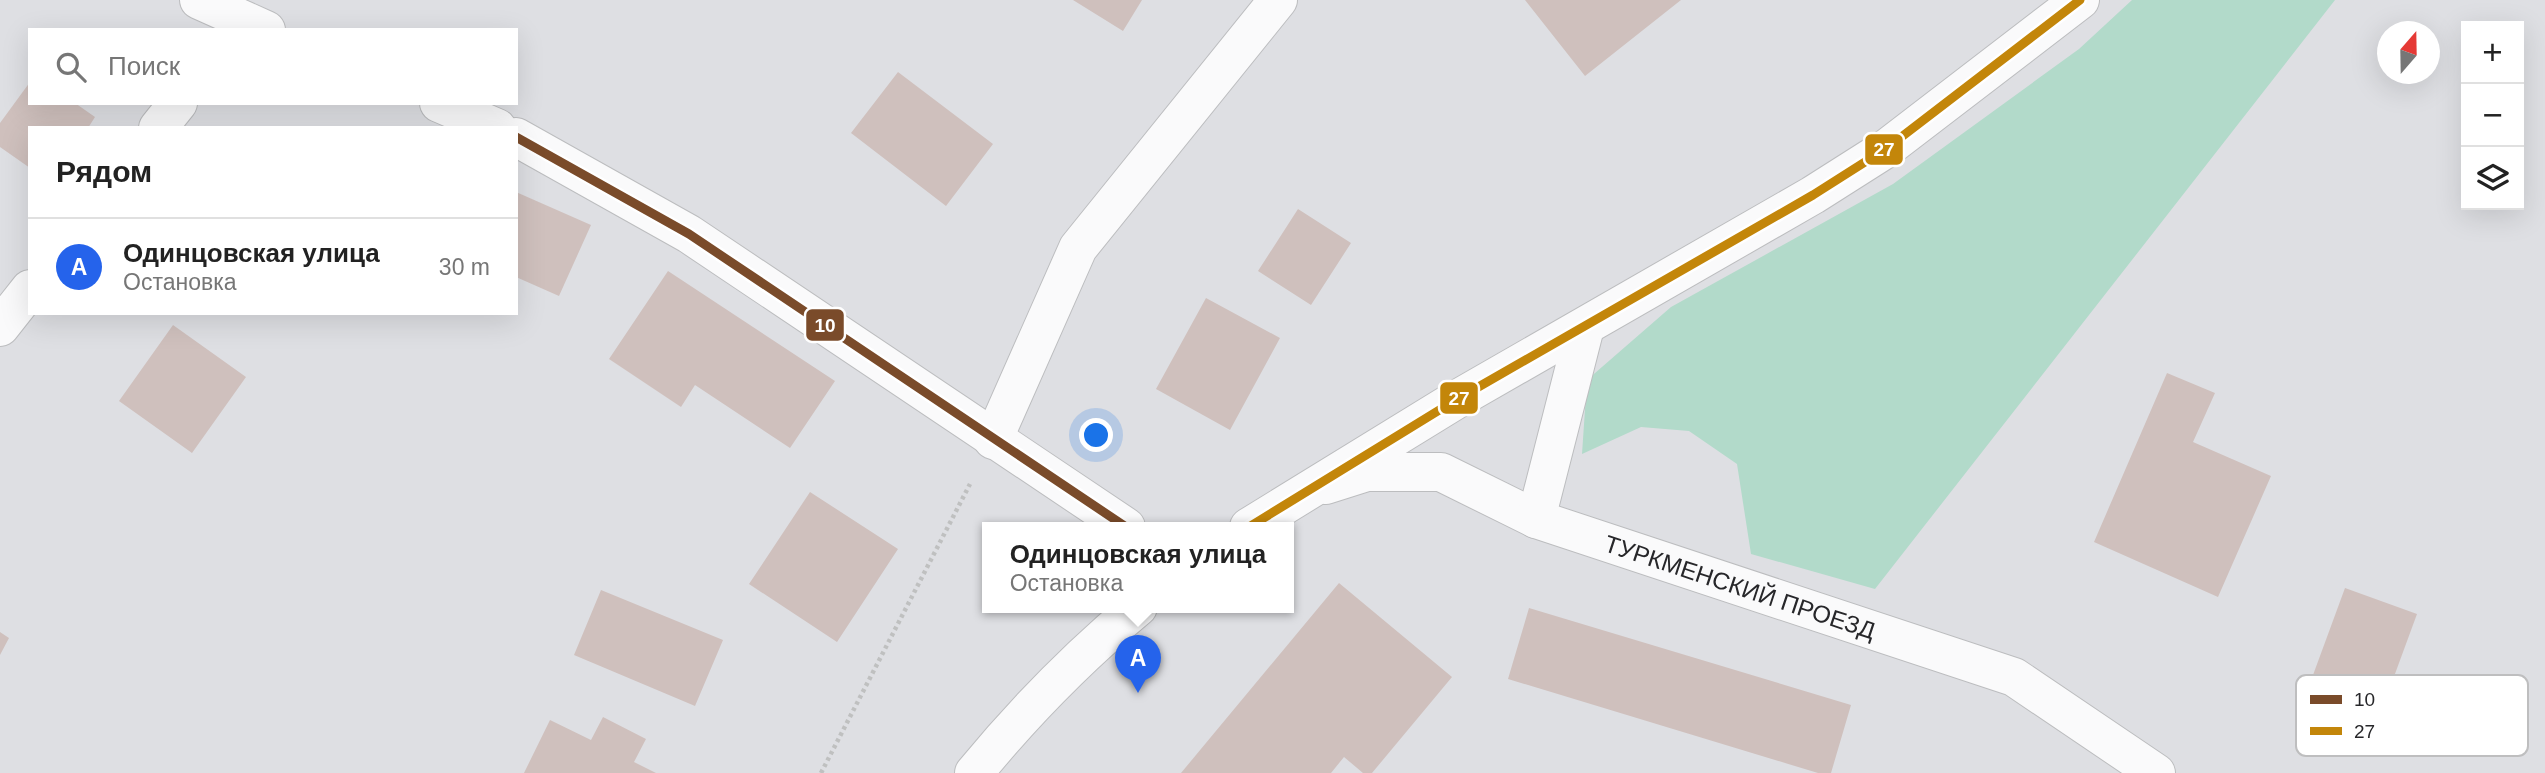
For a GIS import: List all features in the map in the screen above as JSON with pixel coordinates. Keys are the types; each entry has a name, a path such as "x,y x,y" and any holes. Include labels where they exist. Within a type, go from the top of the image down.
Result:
{"street":[{"path":"199,0 250,20"},
{"path":"993,440 1078,248 1278,0"},
{"path":"1257,522 1584,327 1813,195 1886,148 2080,0"},
{"path":"160,126 176,105"},
{"path":"444,105 492,126"},
{"path":"518,138 689,234 1118,522"},
{"path":"0,327 28,292"},
{"path":"1536,519 1584,327"},
{"name":"ТУРКМЕНСКИЙ ПРОЕЗД","path":"1304,492 1367,472 1441,472 1536,519 2014,677 2156,773"},
{"path":"974,773 1023,715 1076,659 1131,613"}],"path":[{"path":"821,773 993,440"}],"green space":[{"path":"2132,0 2335,0 1875,589 1751,554 1737,464 1689,431 1641,427 1582,454 1587,380 1671,307 1893,184 2079,49"}],"building":[{"path":"1073,0 1142,0 1123,31"},
{"path":"1525,0 1681,0 1585,76"},
{"path":"898,72 993,144 946,206 851,133"},
{"path":"28,85 28,105 78,105 95,117 89,126 28,126 28,167 0,147 0,123"},
{"path":"518,193 591,225 559,296 518,278"},
{"path":"1298,209 1351,243 1311,305 1258,271"},
{"path":"668,271 835,381 790,448 695,385 681,407 609,359"},
{"path":"1206,298 1280,338 1230,430 1156,389"},
{"path":"173,325 246,377 192,453 119,401"},
{"path":"2167,373 2215,393 2193,442 2271,476 2218,597 2094,542"},
{"path":"810,492 898,549 837,642 749,584"},
{"path":"1339,583 1452,677 1372,773 1363,773 1344,757 1331,773 1181,773"},
{"path":"2345,588 2417,614 2395,675 2313,675"},
{"path":"601,590 723,640 695,706 574,655"},
{"path":"1529,608 1851,705 1831,773 1818,773 1508,679"},
{"path":"0,632 9,638 0,655"},
{"path":"603,717 646,739 634,762 656,773 524,773 550,720 591,740"}],"transit line":[{"name":"27","path":"1257,522 1454,401 1813,195 1887,148 2080,0"},
{"name":"10","path":"518,138 689,234 1119,522"}],"place":[{"name":"Одинцовская улица","path":"1138,693"}]}
